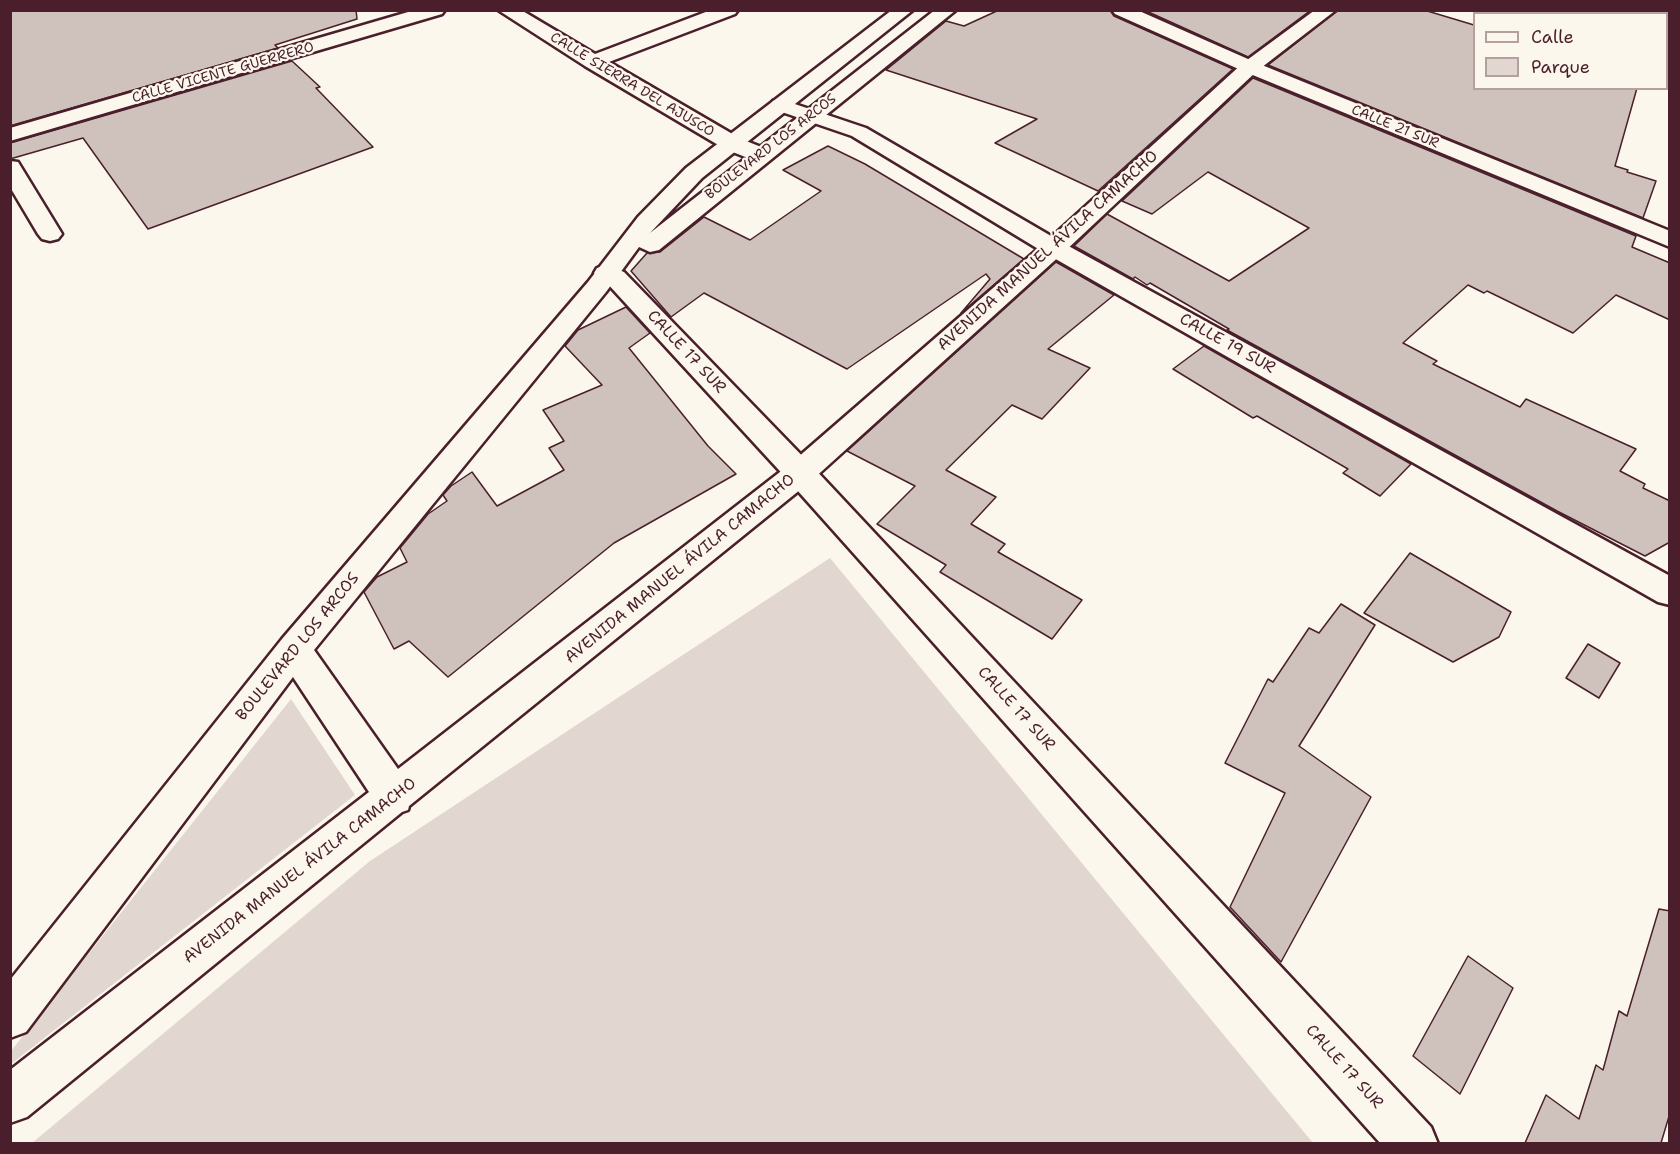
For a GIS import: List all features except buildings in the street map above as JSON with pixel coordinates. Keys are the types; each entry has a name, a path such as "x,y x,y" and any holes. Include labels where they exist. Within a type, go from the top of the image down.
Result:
{"street":[{"name":"CALLE VICENTE GUERRERO","path":"10,135 436,10"},
{"name":"CALLE SIERRA DEL AJUSCO","path":"507,10 733,144 761,155"},
{"path":"592,62 729,10"},
{"name":"BOULEVARD LOS ARCOS","path":"10,1016 294,649 606,279 645,222 694,173 904,10"},
{"name":"BOULEVARD LOS ARCOS","path":"606,279 948,10"},
{"name":"CALLE 21 SUR","path":"1121,10 1250,67 1670,240"},
{"name":"AVENIDA MANUEL ÁVILA CAMACHO","path":"10,1100 800,473 1054,248 1250,67 1327,10"},
{"name":"CALLE 19 SUR","path":"780,105 859,132 1054,248 1670,592"},
{"path":"10,167 50,234"},
{"name":"CALLE 17 SUR","path":"606,279 800,473 1414,1143"},
{"path":"294,649 394,797"}],"green space":[{"path":"830,558 1313,1143 32,1143 370,861"},
{"path":"291,699 355,795 11,1064 11,1051"}]}
